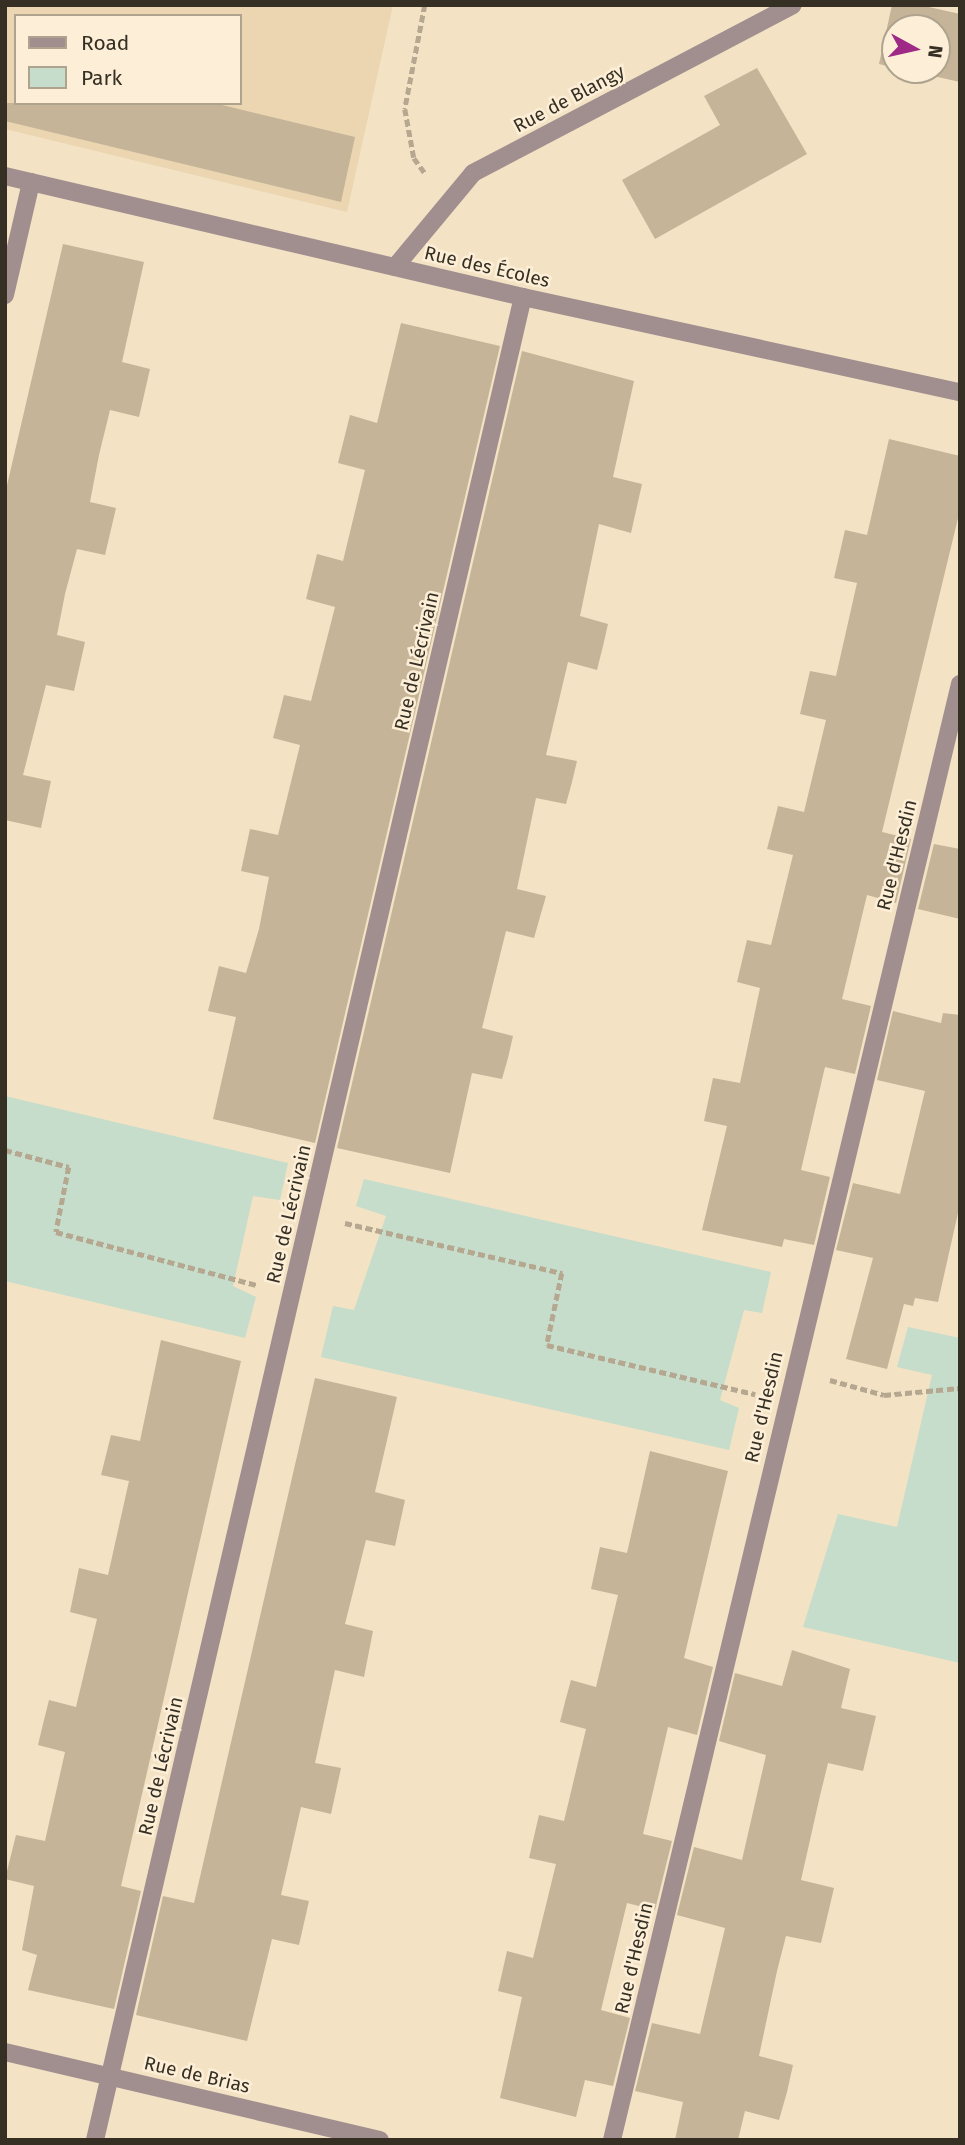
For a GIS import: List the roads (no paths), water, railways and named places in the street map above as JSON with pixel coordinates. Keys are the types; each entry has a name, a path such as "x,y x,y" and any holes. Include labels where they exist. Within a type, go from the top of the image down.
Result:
{"street":[{"name":"Rue de Blangy","path":"395,267 473,173 793,5"},
{"name":"Rue des Écoles","path":"5,176 523,297 960,393"},
{"path":"5,295 31,182"},
{"name":"Rue de Lécrivain","path":"95,2140 523,297"},
{"name":"Rue d'Hesdin","path":"612,2140 793,1370 960,684"},
{"name":"Rue de Brias","path":"5,2052 380,2140"}]}
